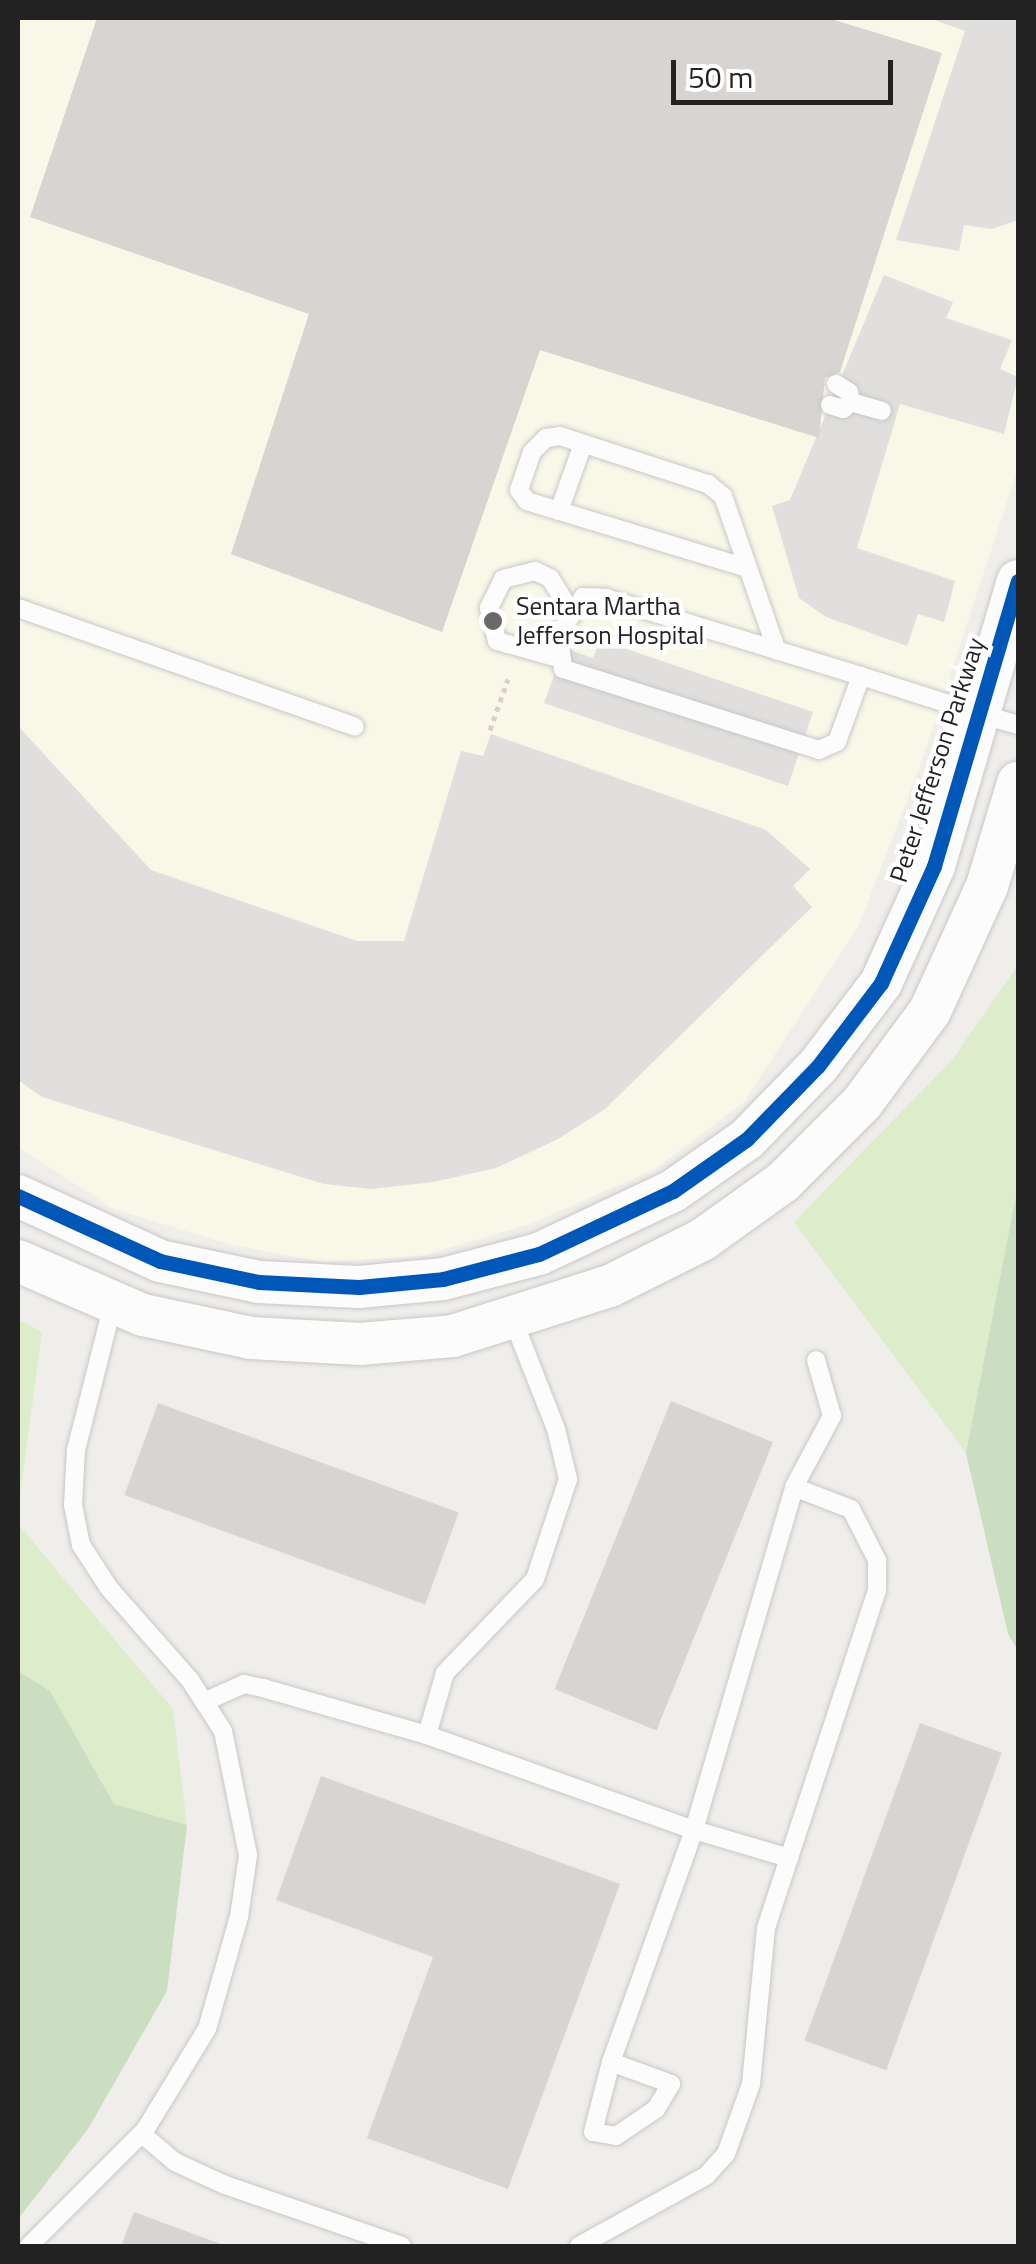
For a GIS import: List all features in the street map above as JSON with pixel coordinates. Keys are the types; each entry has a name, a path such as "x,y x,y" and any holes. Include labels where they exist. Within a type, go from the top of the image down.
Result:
{"street":[{"name":"Peter Jefferson Parkway","path":"18,1196 160,1260 258,1282 359,1287 443,1279 539,1254 673,1191 746,1139 818,1066 881,982 999,720 1018,581"},
{"path":"18,1261 114,1304 250,1338 360,1344 453,1336 610,1286 702,1240 784,1182 862,1103 930,1012 987,886 1018,783"}],"lane":[{"path":"836,384 851,402 882,411"},
{"path":"830,405 843,409 851,402"},
{"path":"747,568 527,501 520,490 532,452 546,438 583,444 708,484 723,496 778,651"},
{"path":"560,511 583,444"},
{"path":"562,659 497,641 488,608 503,580 535,571 550,578 569,609"},
{"path":"861,676 837,742 819,750 563,668 559,634 569,609 583,597 606,598 861,676 999,720"},
{"path":"18,608 355,727"},
{"path":"29,2246 142,2134 206,2029 239,1918 248,1855 223,1731 81,1544 72,1504 76,1450 114,1304"},
{"path":"426,1735 445,1673 536,1579 568,1479 556,1429 512,1320"},
{"path":"611,2062 671,2084 656,2109 616,2136 593,2132 611,2062 694,1830 794,1487 832,1416 816,1360"},
{"path":"579,2246 706,2176 726,2154 751,2084 766,1928 877,1591 877,1560 864,1525 851,1509 794,1487"},
{"path":"204,1702 244,1684 426,1735 694,1830 789,1858"},
{"path":"142,2134 176,2162 225,2185 402,2246"}],"path":[{"path":"490,730 508,679"}],"shaded area":[{"name":"Sentara Martha Jefferson Hospital","path":"18,18 1018,18 1018,469 918,772 859,925 744,1102 655,1169 530,1224 421,1256 322,1262 228,1244 114,1209 18,1147"},
{"path":"929,18 1018,18 1018,220 992,229 964,225 959,251 896,240 965,31"},
{"path":"884,275 953,302 946,318 1012,340 1000,369 1018,377 1004,434 900,404 857,548 955,581 944,622 918,614 907,646 826,617 799,598 772,506 790,500"},
{"path":"600,640 813,712 788,786 544,703 564,648 593,658"},
{"path":"18,726 151,870 357,941 404,941 461,751 483,756 491,734 766,830 810,869 793,886 812,907 605,1109 558,1139 496,1168 433,1182 371,1189 324,1184 42,1097 18,1080"}],"green space":[{"path":"1018,965 1018,1185 966,1453 794,1222 952,1060"},
{"path":"1018,1185 1018,1651 1008,1634 966,1453"},
{"path":"18,1319 42,1332 18,1510"},
{"path":"18,1524 173,1709 187,1825 114,1804 50,1691 18,1671"},
{"path":"18,1671 50,1691 114,1804 187,1825 167,1991 88,2129 18,2219"}],"building":[{"path":"97,18 828,18 942,53 840,372 825,378 819,438 540,350 442,632 231,554 309,314 30,217"},
{"path":"671,1401 773,1442 656,1731 554,1689"},
{"path":"158,1403 459,1512 425,1605 124,1495"},
{"path":"920,1723 1002,1753 886,2070 804,2041"},
{"path":"321,1776 620,1884 508,2189 367,2138 433,1957 276,1900"},
{"path":"134,2212 221,2244 121,2246"}],"cycle path":[{"path":"18,1196 160,1261 259,1282 359,1287 443,1279 539,1254 673,1191 747,1139 818,1066 881,983 934,866 1018,581"}],"place":[{"name":"Sentara Martha Jefferson Hospital","path":"493,621"}]}
